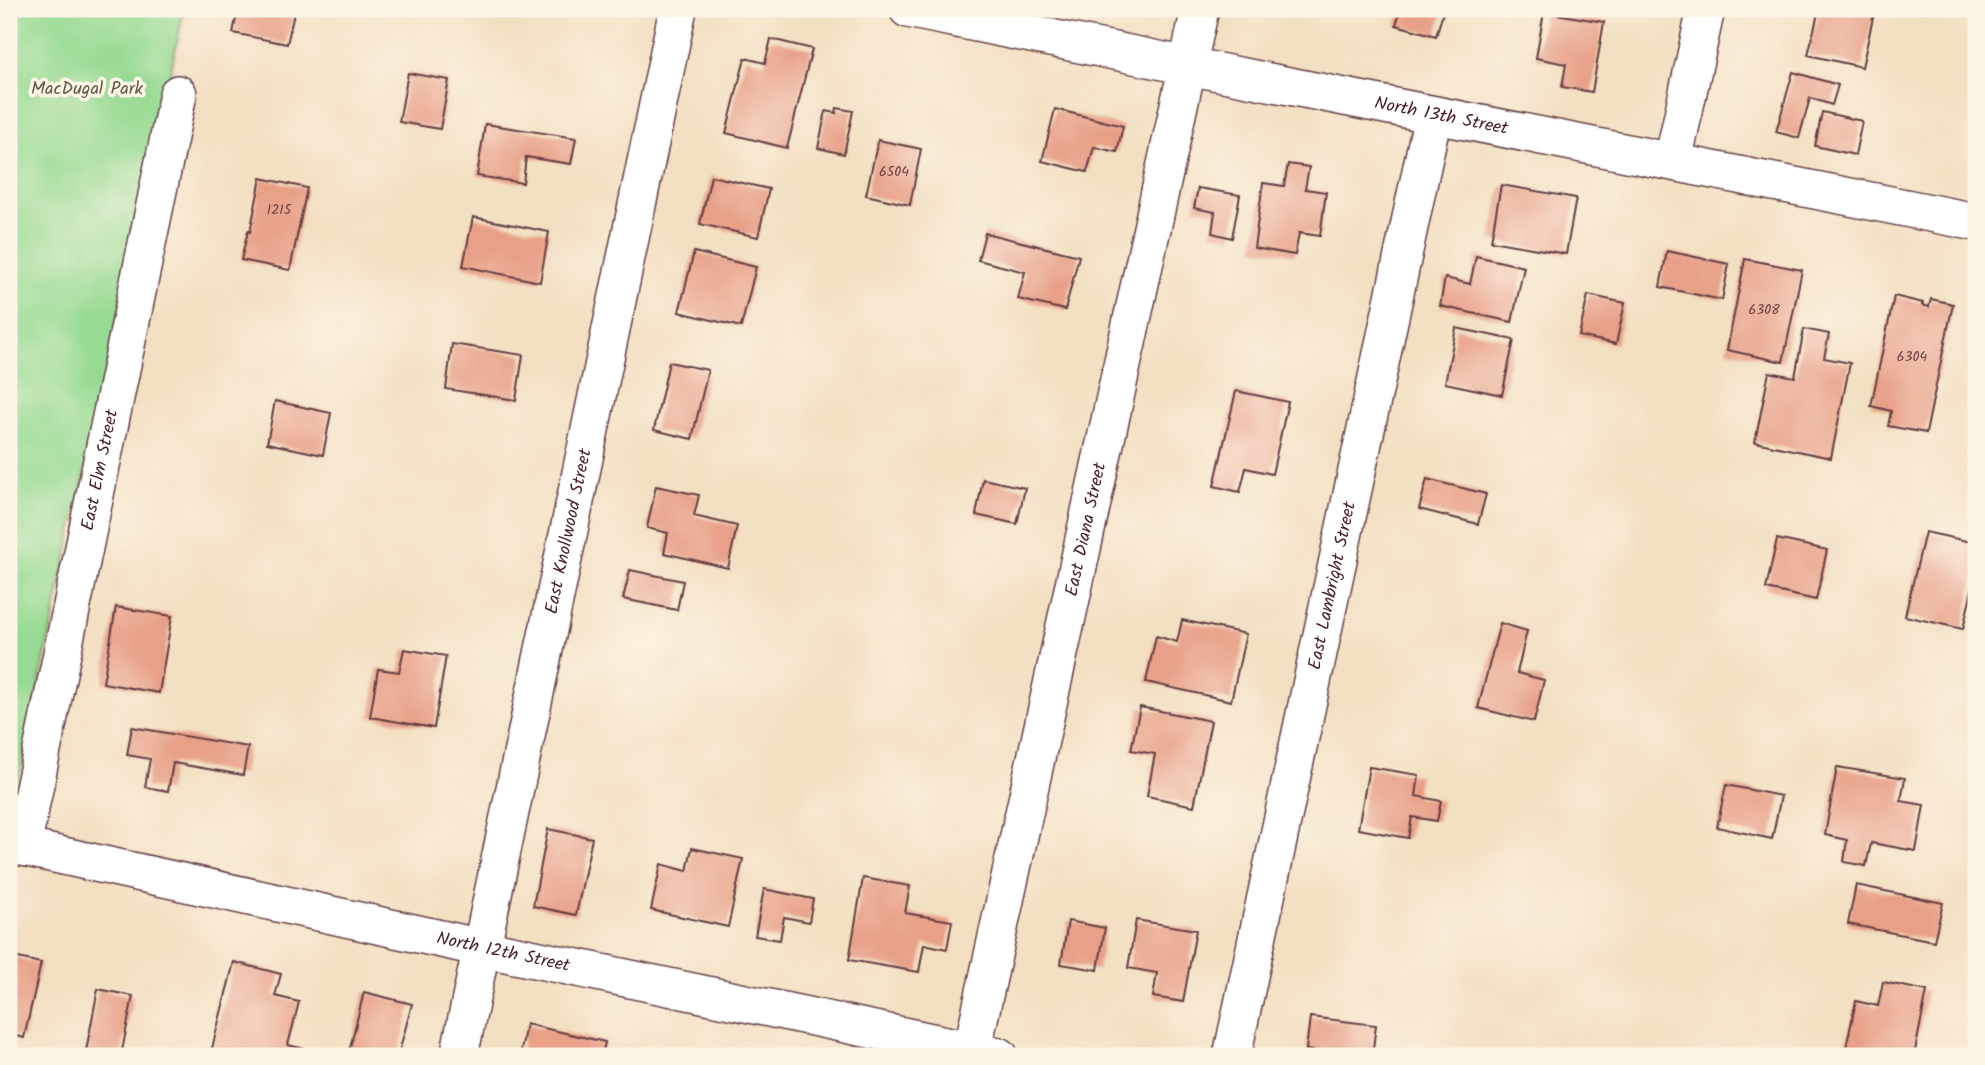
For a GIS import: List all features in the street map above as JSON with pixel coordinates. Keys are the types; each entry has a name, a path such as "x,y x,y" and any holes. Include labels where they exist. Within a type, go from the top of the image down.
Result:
{"street":[{"name":"East Knollwood Street","path":"459,1056 678,9"},
{"name":"North 13th Street","path":"908,9 1976,222"},
{"name":"East Diana Street","path":"986,1054 1200,9"},
{"path":"1673,161 1706,9"},
{"name":"East Elm Street","path":"15,846 178,94"},
{"name":"East Lambright Street","path":"1232,1056 1433,115"},
{"name":"North 12th Street","path":"15,846 986,1054"}],"green space":[{"name":"MacDugal Park","path":"9,9 184,9 9,826"}],"building":[{"path":"238,9 295,9 287,44 233,33"},
{"path":"1401,9 1444,9 1436,36 1396,25"},
{"path":"1819,9 1875,9 1862,67 1808,55"},
{"path":"1544,12 1604,22 1592,92 1562,87 1566,64 1536,58"},
{"path":"771,39 812,49 787,148 726,133 745,58 765,63"},
{"path":"1793,72 1838,85 1832,105 1810,98 1799,138 1776,132"},
{"path":"408,73 449,80 440,129 399,122"},
{"path":"837,108 853,111 844,154 818,148 826,111 836,113"},
{"path":"1055,109 1123,126 1117,152 1094,147 1087,172 1042,161"},
{"path":"1822,112 1862,121 1855,155 1815,146"},
{"path":"485,124 576,138 571,164 526,157 523,183 477,176"},
{"path":"878,140 921,149 910,205 866,195"},
{"path":"1288,164 1309,167 1305,189 1326,192 1320,236 1299,233 1295,255 1254,248 1263,183 1284,186"},
{"path":"711,176 769,189 758,237 700,224"},
{"path":"261,178 307,188 290,270 241,260 248,231 250,232"},
{"path":"1501,185 1576,198 1566,254 1491,241"},
{"path":"1198,188 1240,195 1232,238 1212,233 1215,212 1194,208"},
{"path":"473,217 549,232 540,282 463,266"},
{"path":"985,233 1079,256 1065,310 1018,299 1025,272 978,260"},
{"path":"1667,251 1729,264 1722,300 1660,287"},
{"path":"694,252 756,267 741,327 679,312"},
{"path":"1476,256 1524,267 1512,322 1440,306 1445,278 1470,284"},
{"path":"1745,259 1802,270 1783,362 1727,350"},
{"path":"1588,295 1625,303 1616,344 1579,336"},
{"path":"1894,296 1929,307 1931,299 1953,304 1926,433 1888,426 1891,411 1871,406"},
{"path":"1456,328 1514,340 1502,395 1445,383"},
{"path":"1804,329 1829,334 1824,358 1850,363 1831,458 1755,442 1769,372 1795,377"},
{"path":"452,344 523,355 516,400 446,389"},
{"path":"669,362 708,370 692,439 654,430"},
{"path":"1236,391 1288,402 1272,474 1246,468 1240,492 1214,486"},
{"path":"275,401 331,413 323,455 267,443"},
{"path":"983,479 1025,488 1017,524 976,515"},
{"path":"1427,479 1486,494 1478,524 1419,509"},
{"path":"656,486 699,495 694,516 737,526 728,568 664,553 668,533 647,528"},
{"path":"1925,532 1976,543 1976,572 1963,629 1905,616"},
{"path":"1777,539 1827,550 1816,600 1766,589"},
{"path":"630,570 683,581 677,610 623,599"},
{"path":"116,607 172,616 159,693 103,683"},
{"path":"1182,620 1246,634 1231,701 1146,682 1156,636 1177,642"},
{"path":"1500,623 1527,631 1517,673 1544,680 1534,722 1478,708"},
{"path":"404,649 446,656 434,728 370,717 378,669 399,672"},
{"path":"1140,707 1211,721 1194,806 1147,796 1155,754 1131,750"},
{"path":"132,727 248,747 243,775 173,763 168,791 145,787 150,759 127,755"},
{"path":"1369,767 1419,775 1416,796 1441,801 1437,821 1412,817 1408,838 1358,829"},
{"path":"1837,767 1905,778 1901,801 1924,805 1916,851 1871,843 1866,866 1844,862 1847,840 1825,835"},
{"path":"1726,785 1781,796 1772,839 1717,827"},
{"path":"548,829 592,838 576,915 533,906"},
{"path":"692,848 743,859 728,927 651,910 661,864 687,871"},
{"path":"863,878 910,886 905,913 952,921 947,949 924,944 919,972 849,960"},
{"path":"1856,885 1943,903 1934,941 1848,924"},
{"path":"764,889 813,899 809,922 784,917 780,940 755,936"},
{"path":"1136,920 1196,930 1183,1002 1153,997 1157,973 1128,968"},
{"path":"1068,921 1105,928 1098,970 1061,964"},
{"path":"9,956 41,963 24,1038 9,1034"},
{"path":"234,962 281,974 275,996 299,1002 288,1045 312,1051 310,1056 210,1056"},
{"path":"1883,982 1927,991 1914,1056 1868,1056 1869,1053 1846,1048 1856,1001 1878,1006"},
{"path":"98,989 133,996 121,1056 85,1056"},
{"path":"364,992 412,1004 398,1056 348,1056"},
{"path":"1310,1017 1376,1025 1372,1056 1306,1050"},
{"path":"526,1024 605,1042 602,1056 520,1056"}]}
